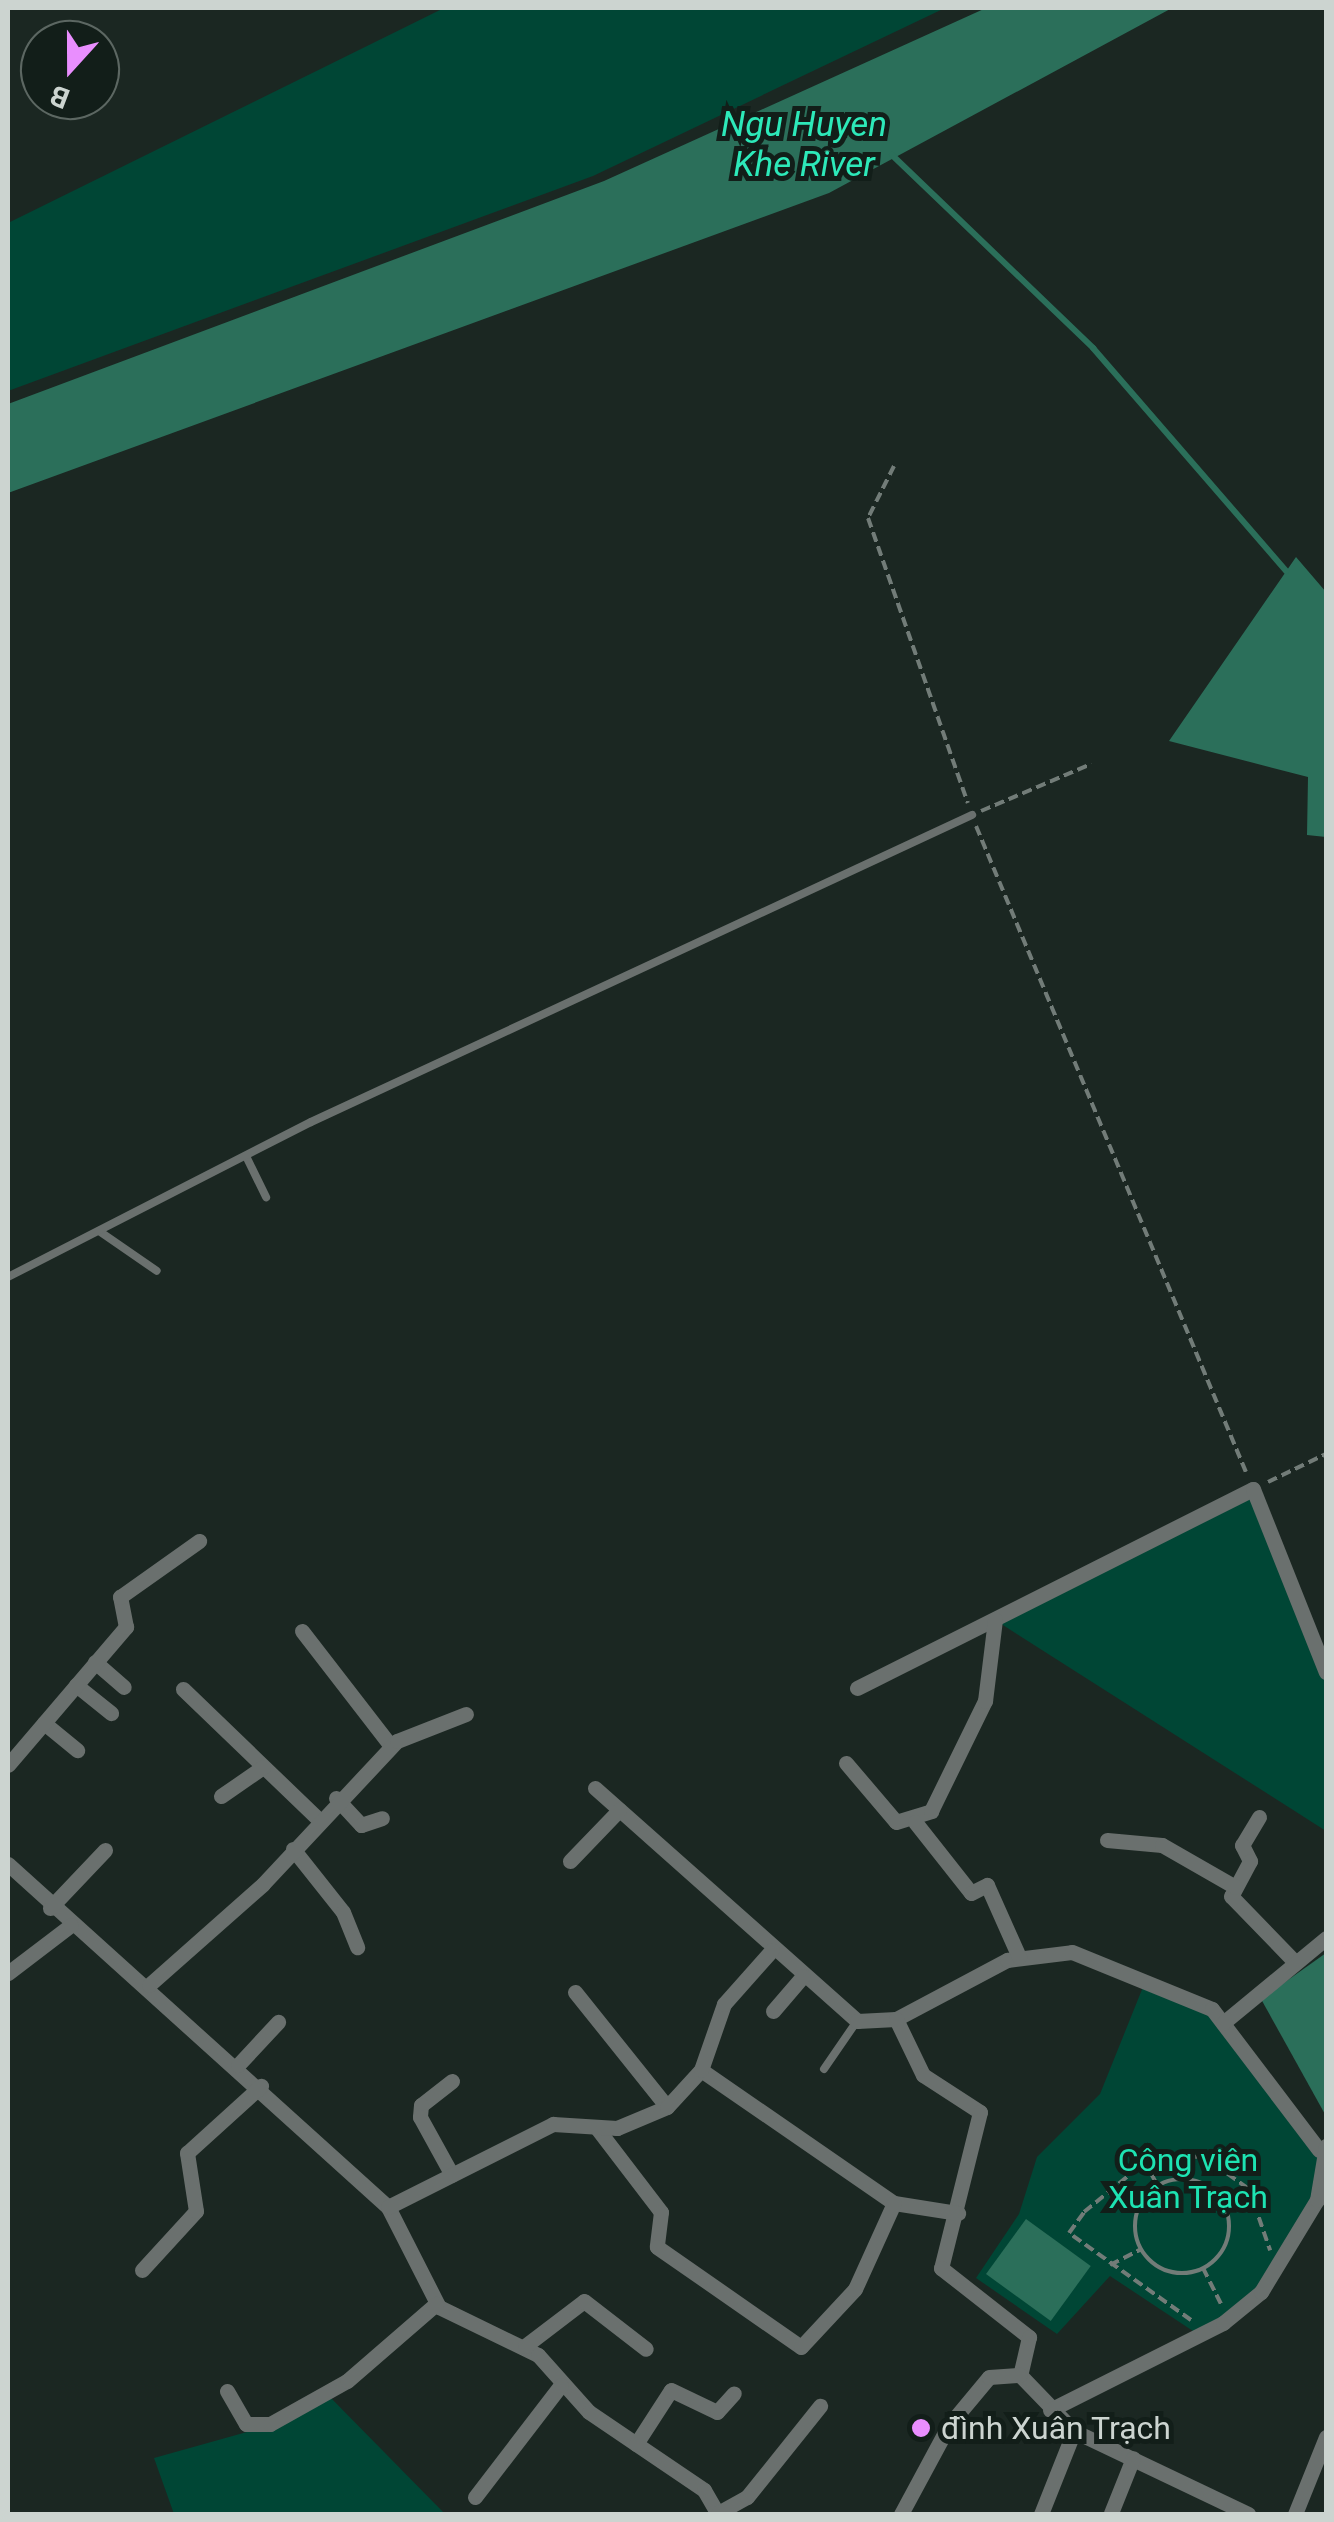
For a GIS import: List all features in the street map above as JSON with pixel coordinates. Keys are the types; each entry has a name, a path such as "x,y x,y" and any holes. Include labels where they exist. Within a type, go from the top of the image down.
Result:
{"street":[{"path":"857,1688 1254,1489 1326,1672"},
{"path":"8,1765 129,1622 120,1597 199,1541"},
{"path":"915,1822 948,1789 969,1746 995,1620"},
{"path":"302,1632 391,1746"},
{"path":"95,1662 124,1687"},
{"path":"76,1684 111,1713"},
{"path":"183,1688 318,1819"},
{"path":"149,1985 293,1849 336,1798 391,1746 466,1714"},
{"path":"44,1723 76,1750"},
{"path":"846,1763 888,1817 915,1822 971,1893 987,1886 1018,1957"},
{"path":"222,1796 263,1768"},
{"path":"595,1788 772,1950 857,2021 896,2019 1018,1957 1072,1952 1212,2009 1323,2148 1322,2206 1288,2258 1228,2319 1050,2410"},
{"path":"336,1798 361,1825 382,1818"},
{"path":"570,1861 619,1810"},
{"path":"1260,1817 1242,1844 1250,1861 1235,1887 1234,1905 1294,1960"},
{"path":"1107,1840 1162,1845 1235,1887"},
{"path":"293,1849 344,1912 356,1947"},
{"path":"50,1908 105,1850"},
{"path":"8,1864 50,1908 149,1985 238,2065 388,2207 436,2304 525,2346 562,2386 636,2444 704,2490 718,2514 747,2497 820,2406"},
{"path":"8,1973 72,1925"},
{"path":"1223,2023 1294,1960 1326,1938"},
{"path":"388,2207 553,2124 596,2127 668,2107 701,2070 724,2004 772,1950"},
{"path":"774,2011 802,1976"},
{"path":"575,1992 668,2107"},
{"path":"896,2019 922,2075 980,2112 958,2213 941,2268 1029,2337 1020,2375"},
{"path":"238,2065 278,2022"},
{"path":"701,2070 894,2203 958,2213"},
{"path":"452,2081 421,2104 420,2117 452,2175"},
{"path":"142,2270 193,2219 199,2198 187,2154 261,2086"},
{"path":"596,2127 661,2212 656,2247 800,2348 856,2289 894,2203"},
{"path":"525,2346 584,2301 646,2350"},
{"path":"227,2391 246,2424 270,2424 347,2381 436,2304"},
{"path":"1020,2375 1074,2431 1248,2514"},
{"path":"901,2514 989,2377 1020,2375"},
{"path":"475,2497 562,2386"},
{"path":"636,2444 672,2390 718,2412 734,2393"},
{"path":"1040,2514 1074,2431"},
{"path":"1295,2514 1326,2437"},
{"path":"1111,2513 1133,2458"}],"lane":[{"path":"8,1277 246,1156 972,815"},
{"path":"246,1156 266,1198"},
{"path":"100,1231 157,1271"},
{"path":"824,2069 857,2021"}],"path":[{"path":"894,466 868,518 972,815 1254,1489 1326,1454"},
{"path":"972,815 1091,764"},
{"path":"1208,2331 1110,2265 1069,2232 1145,2162 1203,2156 1249,2189 1258,2236 1288,2258"},
{"path":"1145,2162 1158,2186"},
{"path":"1194,2181 1223,2204 1227,2241 1203,2268 1164,2270 1141,2249 1136,2218 1158,2186 1194,2181"},
{"path":"1223,2204 1249,2189"},
{"path":"1110,2265 1141,2249"},
{"path":"1203,2268 1228,2319"}],"green space":[{"path":"444,8 945,8 593,176 8,391 8,223"},
{"path":"1253,1489 1326,1671 1326,1831 995,1620"},
{"name":"Công viên Xuân Trạch","path":"1145,1982 1212,2009 1319,2150 1317,2200 1260,2292 1199,2335 1110,2276 1057,2334 976,2278 1019,2214 1037,2157 1100,2094"},
{"path":"327,2394 445,2514 174,2514 154,2458 254,2430"}],"water":[{"name":"Ngu Huyen Khe River","path":"986,8 1172,8 829,193 8,493 8,404 604,181"},
{"path":"1296,557 1326,592 1326,837 1307,835 1308,777 1169,741"},
{"path":"1326,1953 1326,2116 1261,1999"},
{"path":"1026,2219 1091,2266 1051,2321 986,2274"}],"waterway":[{"path":"892,155 1093,348 1286,571"}],"place":[{"name":"đình Xuân Trạch","path":"921,2428"}]}
